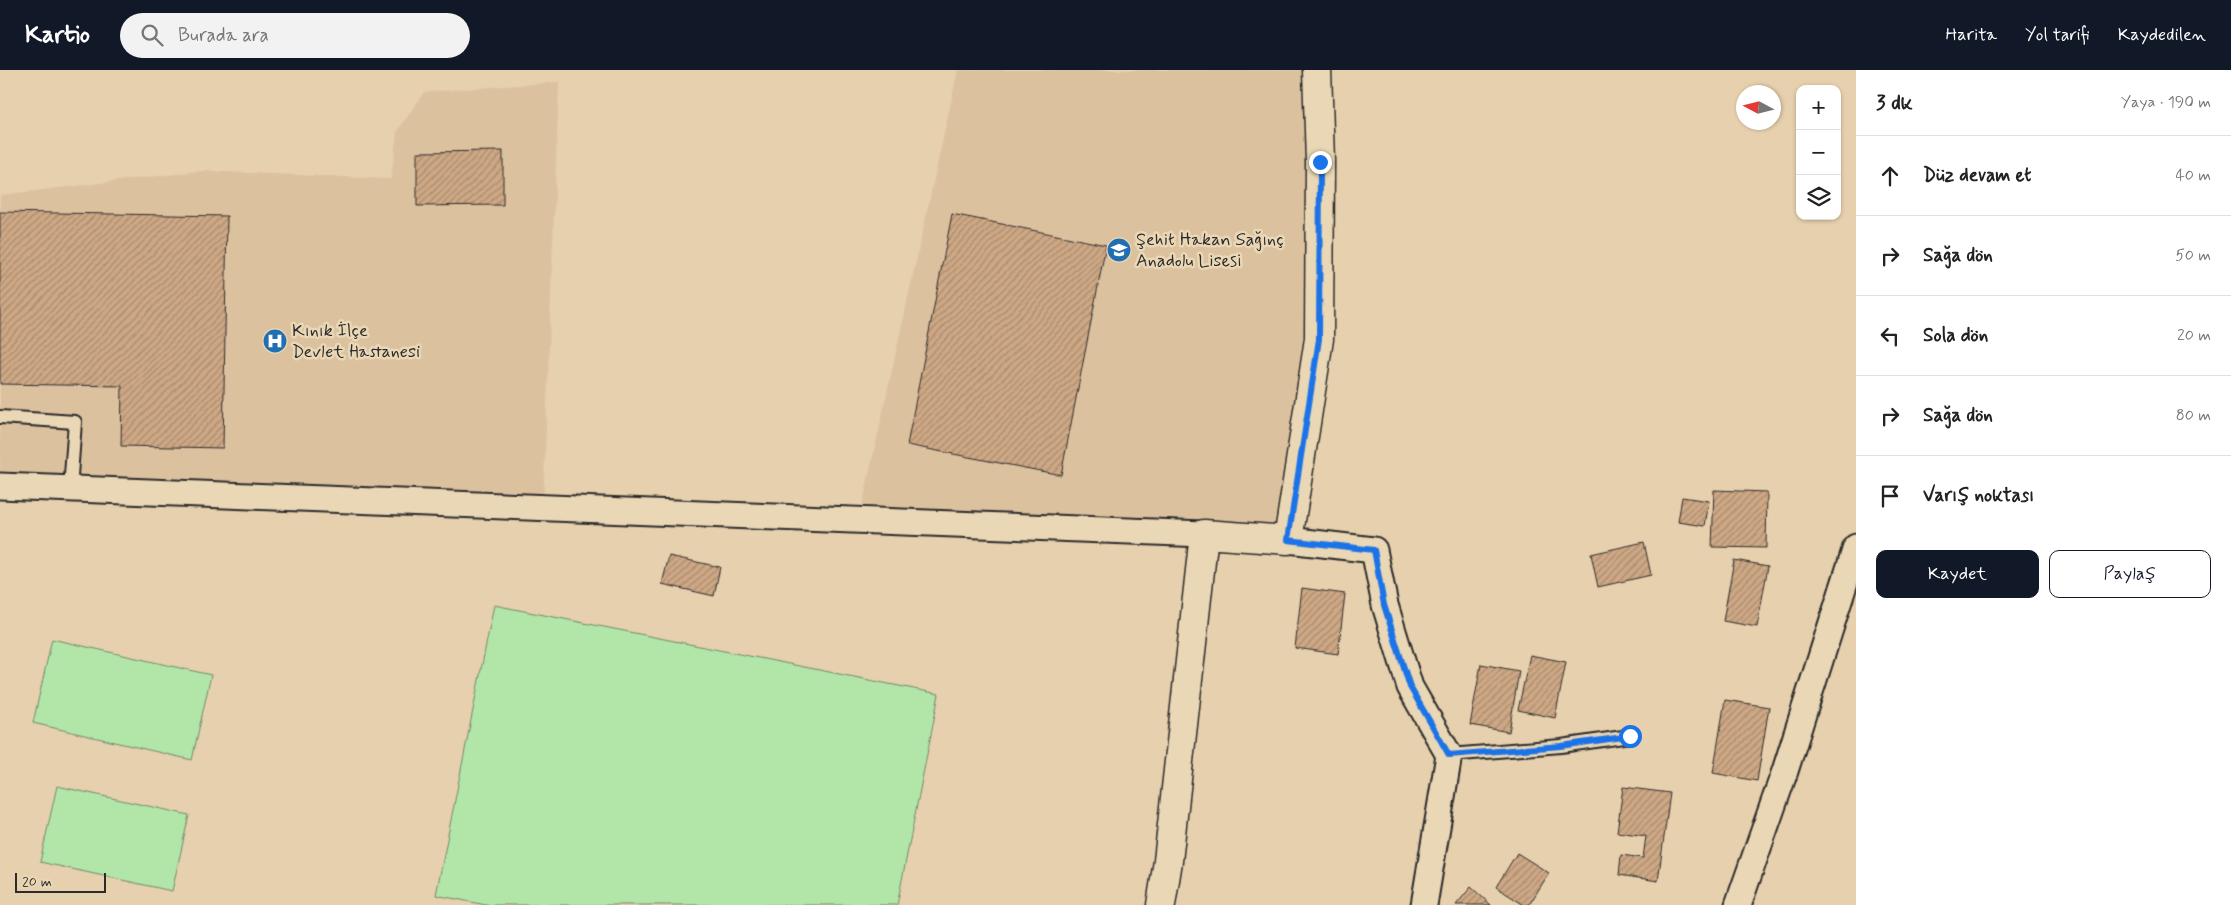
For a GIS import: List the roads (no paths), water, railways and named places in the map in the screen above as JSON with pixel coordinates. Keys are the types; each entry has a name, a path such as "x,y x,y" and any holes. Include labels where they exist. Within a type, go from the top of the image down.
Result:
{"street":[{"path":"1288,540 1319,339 1320,162 1317,70"},
{"path":"0,486 1204,534 1288,540 1374,550 1384,605 1410,687 1449,755 1424,905"},
{"path":"1161,905 1168,861 1204,534"},
{"path":"1738,905 1785,771 1856,547"}],"lane":[{"path":"0,417 75,422 70,489"},
{"path":"1449,755 1561,746 1630,736"}],"place":[{"name":"Şehit Hakan Sağınç Anadolu Lisesi","path":"1119,250"},
{"name":"Kınık İlçe Devlet Hastanesi","path":"275,341"}]}
